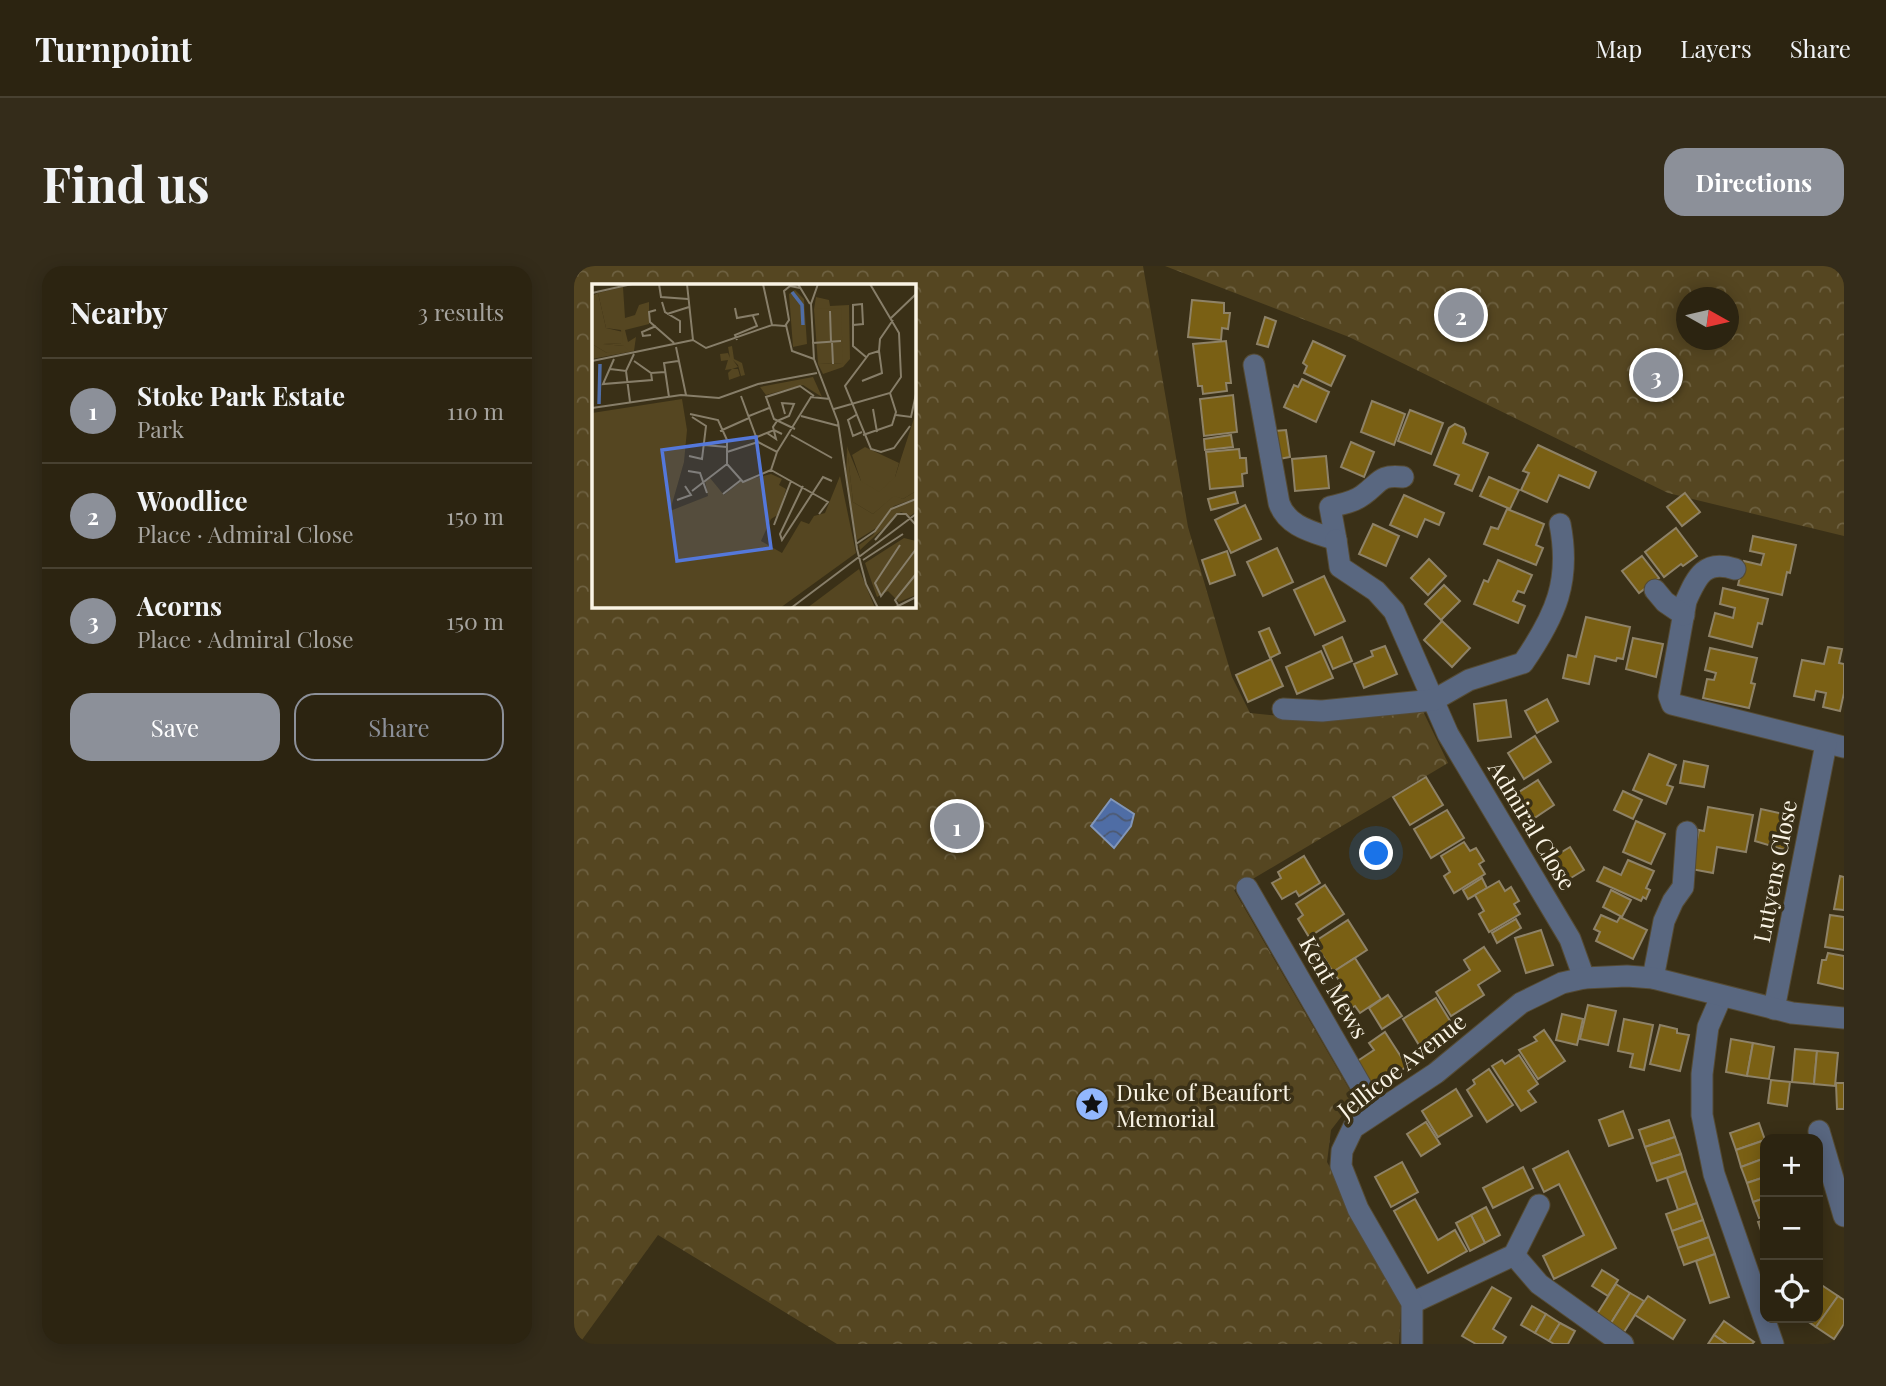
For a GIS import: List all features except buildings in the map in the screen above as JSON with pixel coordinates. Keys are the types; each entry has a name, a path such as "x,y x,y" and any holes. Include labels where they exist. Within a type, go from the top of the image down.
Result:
{"street":[{"path":"1254,365 1281,510 1293,523 1336,540"},
{"name":"Admiral Close","path":"1403,477 1386,477 1365,494 1331,507 1340,566 1376,591 1394,611 1448,734 1575,947 1584,978"},
{"path":"1283,709 1322,710 1434,700 1469,680 1523,663 1560,594 1565,550 1560,524"},
{"name":"Lutyens Close","path":"1735,569 1717,565 1704,571 1691,589 1669,696 1672,704 1835,745 1774,1009"},
{"path":"1655,590 1671,607 1684,615"},
{"path":"1653,978 1664,921 1672,901 1683,887 1687,832"},
{"name":"Kent Mews","path":"1247,888 1376,1112"},
{"name":"Jellicoe Avenue","path":"1412,1344 1412,1303 1358,1209 1341,1166 1342,1151 1353,1128 1436,1073 1521,1003 1562,983 1584,978 1653,978 1774,1009 1811,1016 1844,1018"},
{"path":"1721,997 1708,1027 1702,1074 1702,1115 1714,1174 1773,1344"},
{"path":"1819,1131 1844,1216"},
{"path":"1412,1303 1514,1255 1539,1205"},
{"path":"1514,1255 1539,1284 1623,1344"}],"green space":[{"path":"574,266 1143,266 1188,527 1232,677 1250,713 1280,716 1420,705 1448,763 1234,890 1355,1099 1331,1130 1327,1162 1391,1277 1401,1307 1399,1344 837,1344 658,1235 579,1344 574,1344"},
{"path":"1165,266 1844,266 1844,536 1668,493 1349,337"}],"water":[{"path":"1111,799 1134,814 1131,826 1114,848 1091,826"}],"place":[{"name":"Woodlice","path":"1461,315"},
{"name":"Acorns","path":"1656,375"},
{"name":"Stoke Park Estate","path":"957,826"},
{"name":"Duke of Beaufort Memorial","path":"1092,1104"}]}
